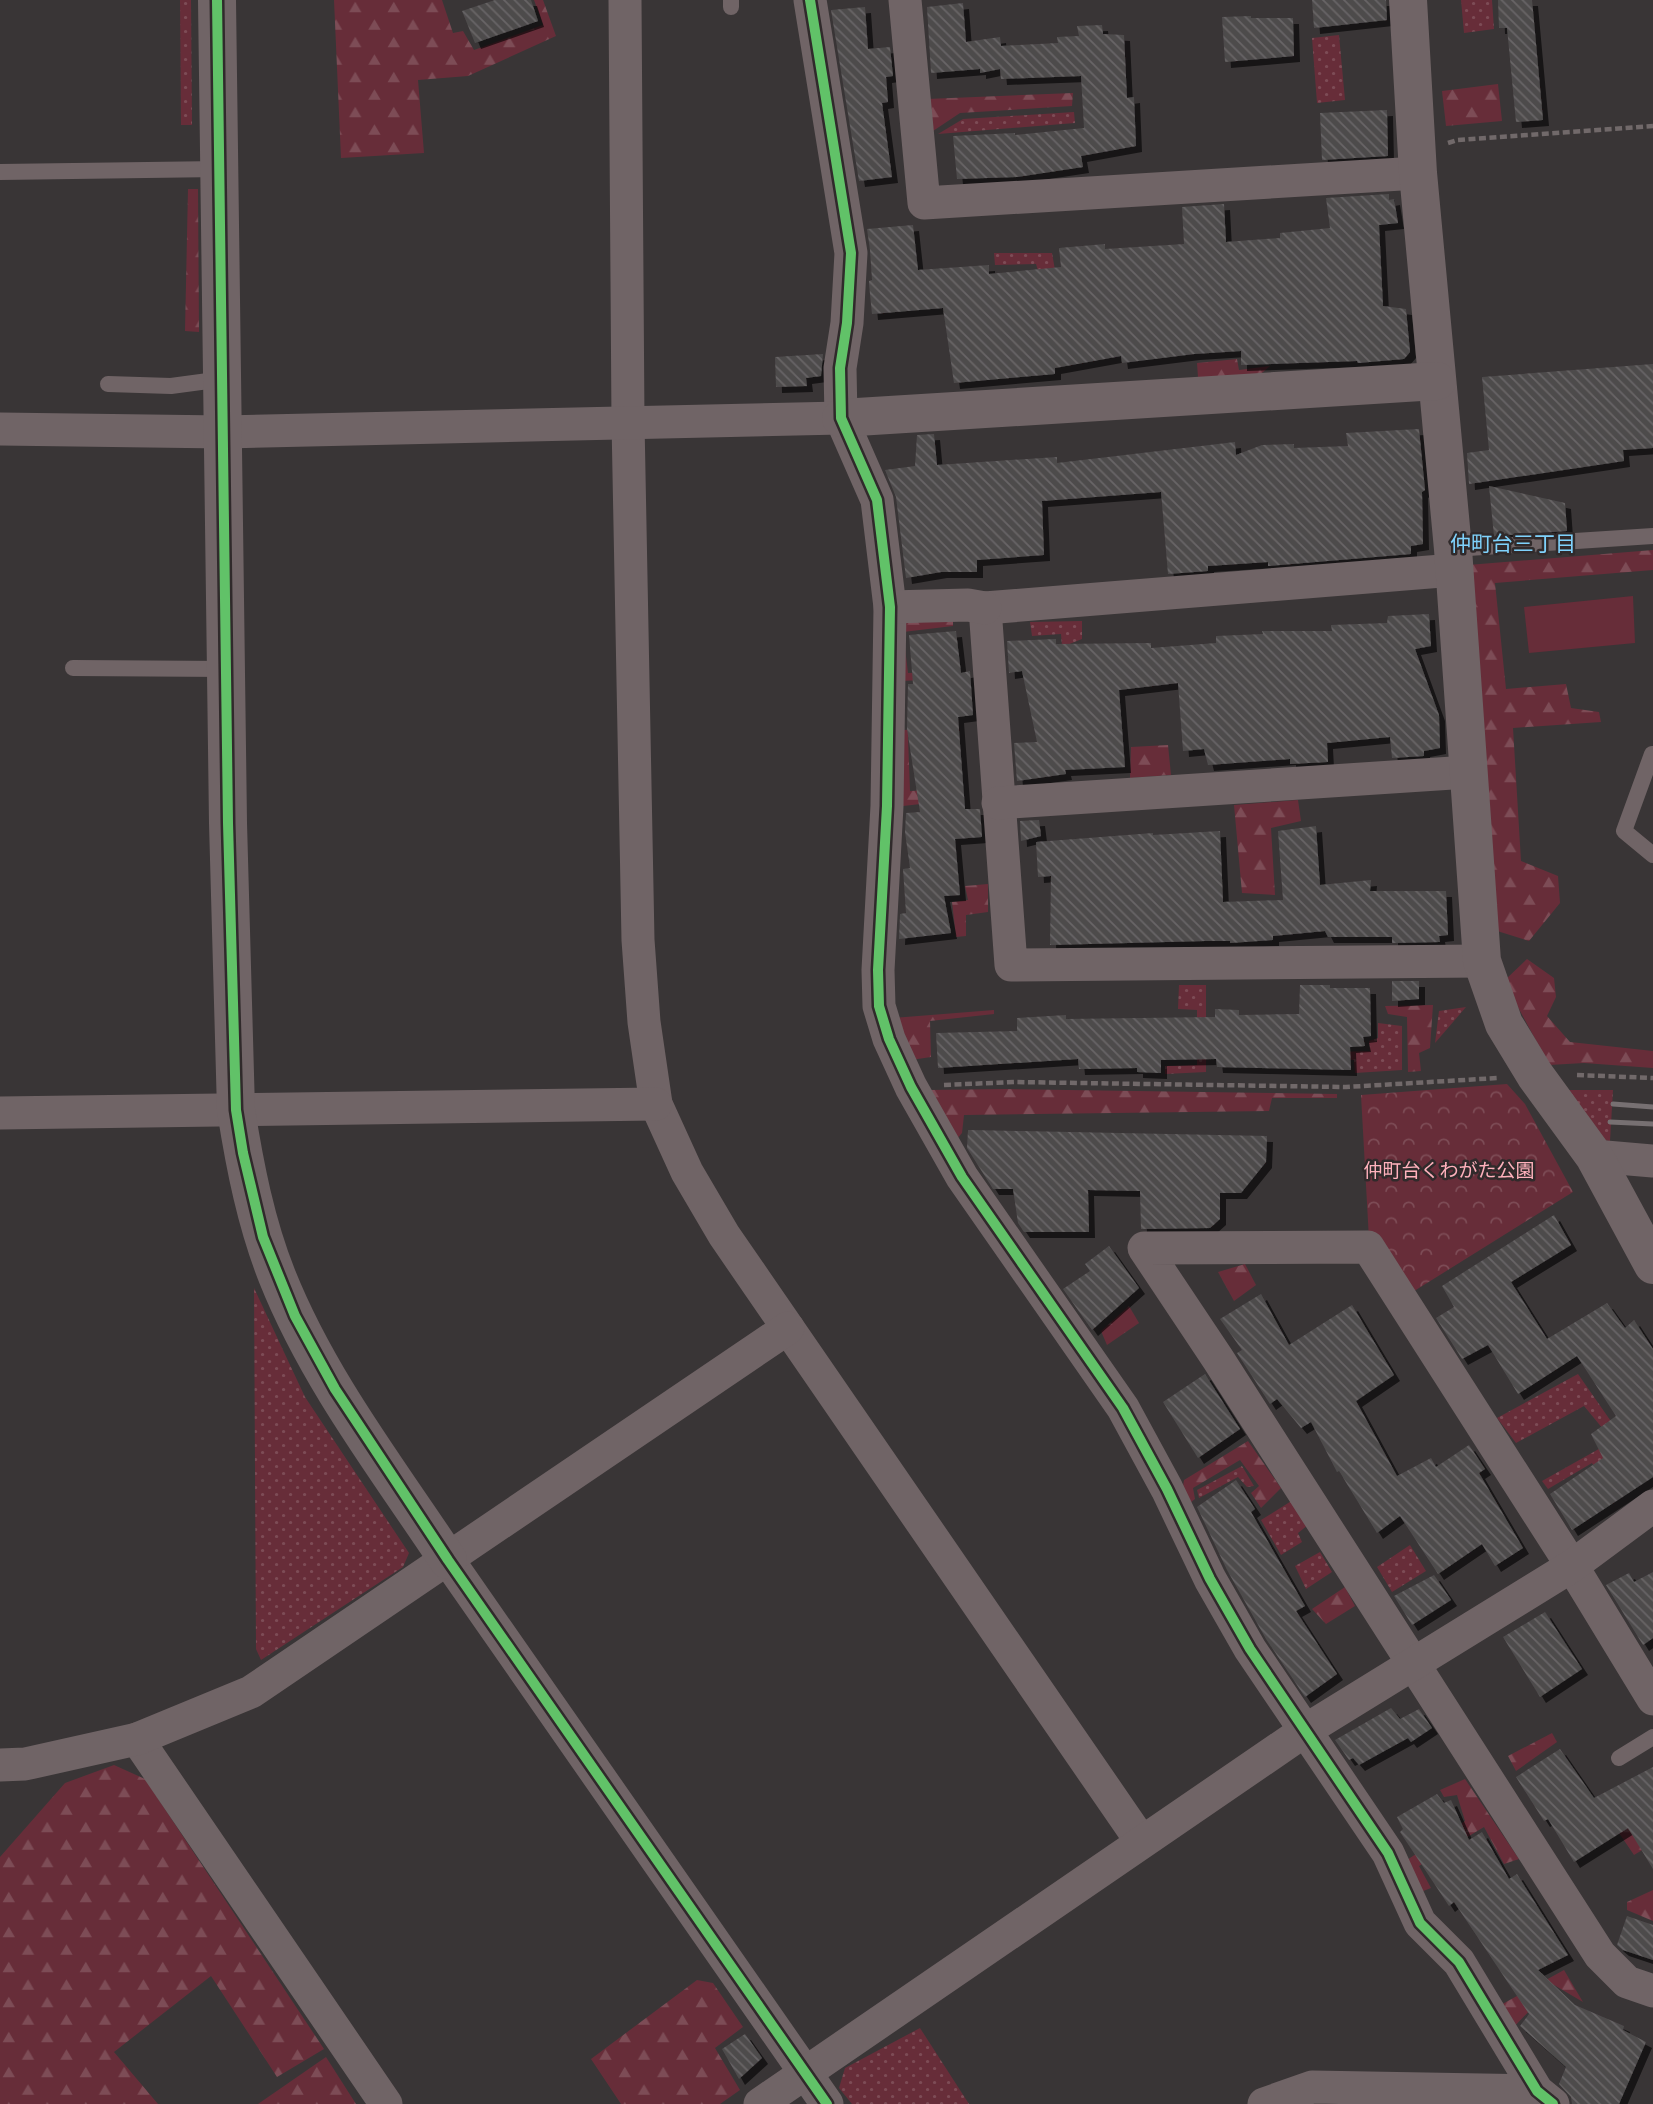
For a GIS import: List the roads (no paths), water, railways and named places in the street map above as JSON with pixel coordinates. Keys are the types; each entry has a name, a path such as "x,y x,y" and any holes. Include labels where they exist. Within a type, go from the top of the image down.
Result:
{"street":[{"path":"217,0 228,822 236,1110 263,1237 295,1316 335,1389 448,1560 827,2104"},
{"path":"625,0 628,422 638,940 644,1023 656,1104 687,1172 718,1224 1141,1841"},
{"path":"810,0 851,253 847,323 840,368 841,418 877,500 890,607 887,806 878,970 879,1006 888,1039 911,1087 962,1177 1123,1408 1243,1638 1388,1853 1420,1923 1459,1962 1545,2098"},
{"path":"905,0 924,203 1418,173"},
{"path":"1409,0 1418,173 1454,560 1482,961 1504,1024 1535,1075 1594,1156 1653,1265"},
{"path":"0,429 224,432 841,418 1437,381"},
{"path":"890,607 968,605 985,608 1454,560"},
{"path":"985,608 1011,965 1482,961"},
{"path":"999,803 1468,772"},
{"path":"0,1113 656,1104"},
{"path":"1594,1156 1653,1161"},
{"path":"1653,1699 1572,1566 1368,1247 1144,1248 1226,1370 1600,1955 1627,1982 1653,1991"},
{"path":"0,1765 24,1764 136,1739 251,1692 788,1328"},
{"path":"760,2104 1306,1730 1572,1566 1653,1506"},
{"path":"136,1739 386,2104"},
{"path":"1264,2104 1312,2087 1545,2098"}],"lane":[{"path":"0,172 220,169"},
{"path":"108,384 171,386 223,379"},
{"path":"1454,560 1653,536"},
{"path":"73,668 227,669"},
{"path":"1652,754 1624,831 1653,855"},
{"path":"1619,1758 1653,1737"}],"railway":[{"path":"1613,1104 1653,1107"},
{"path":"1610,1122 1653,1124"}],"district":[{"name":"仲町台三丁目","path":"1513,544"}],"park label":[{"name":"仲町台くわがた公園","path":"1449,1171"}]}
